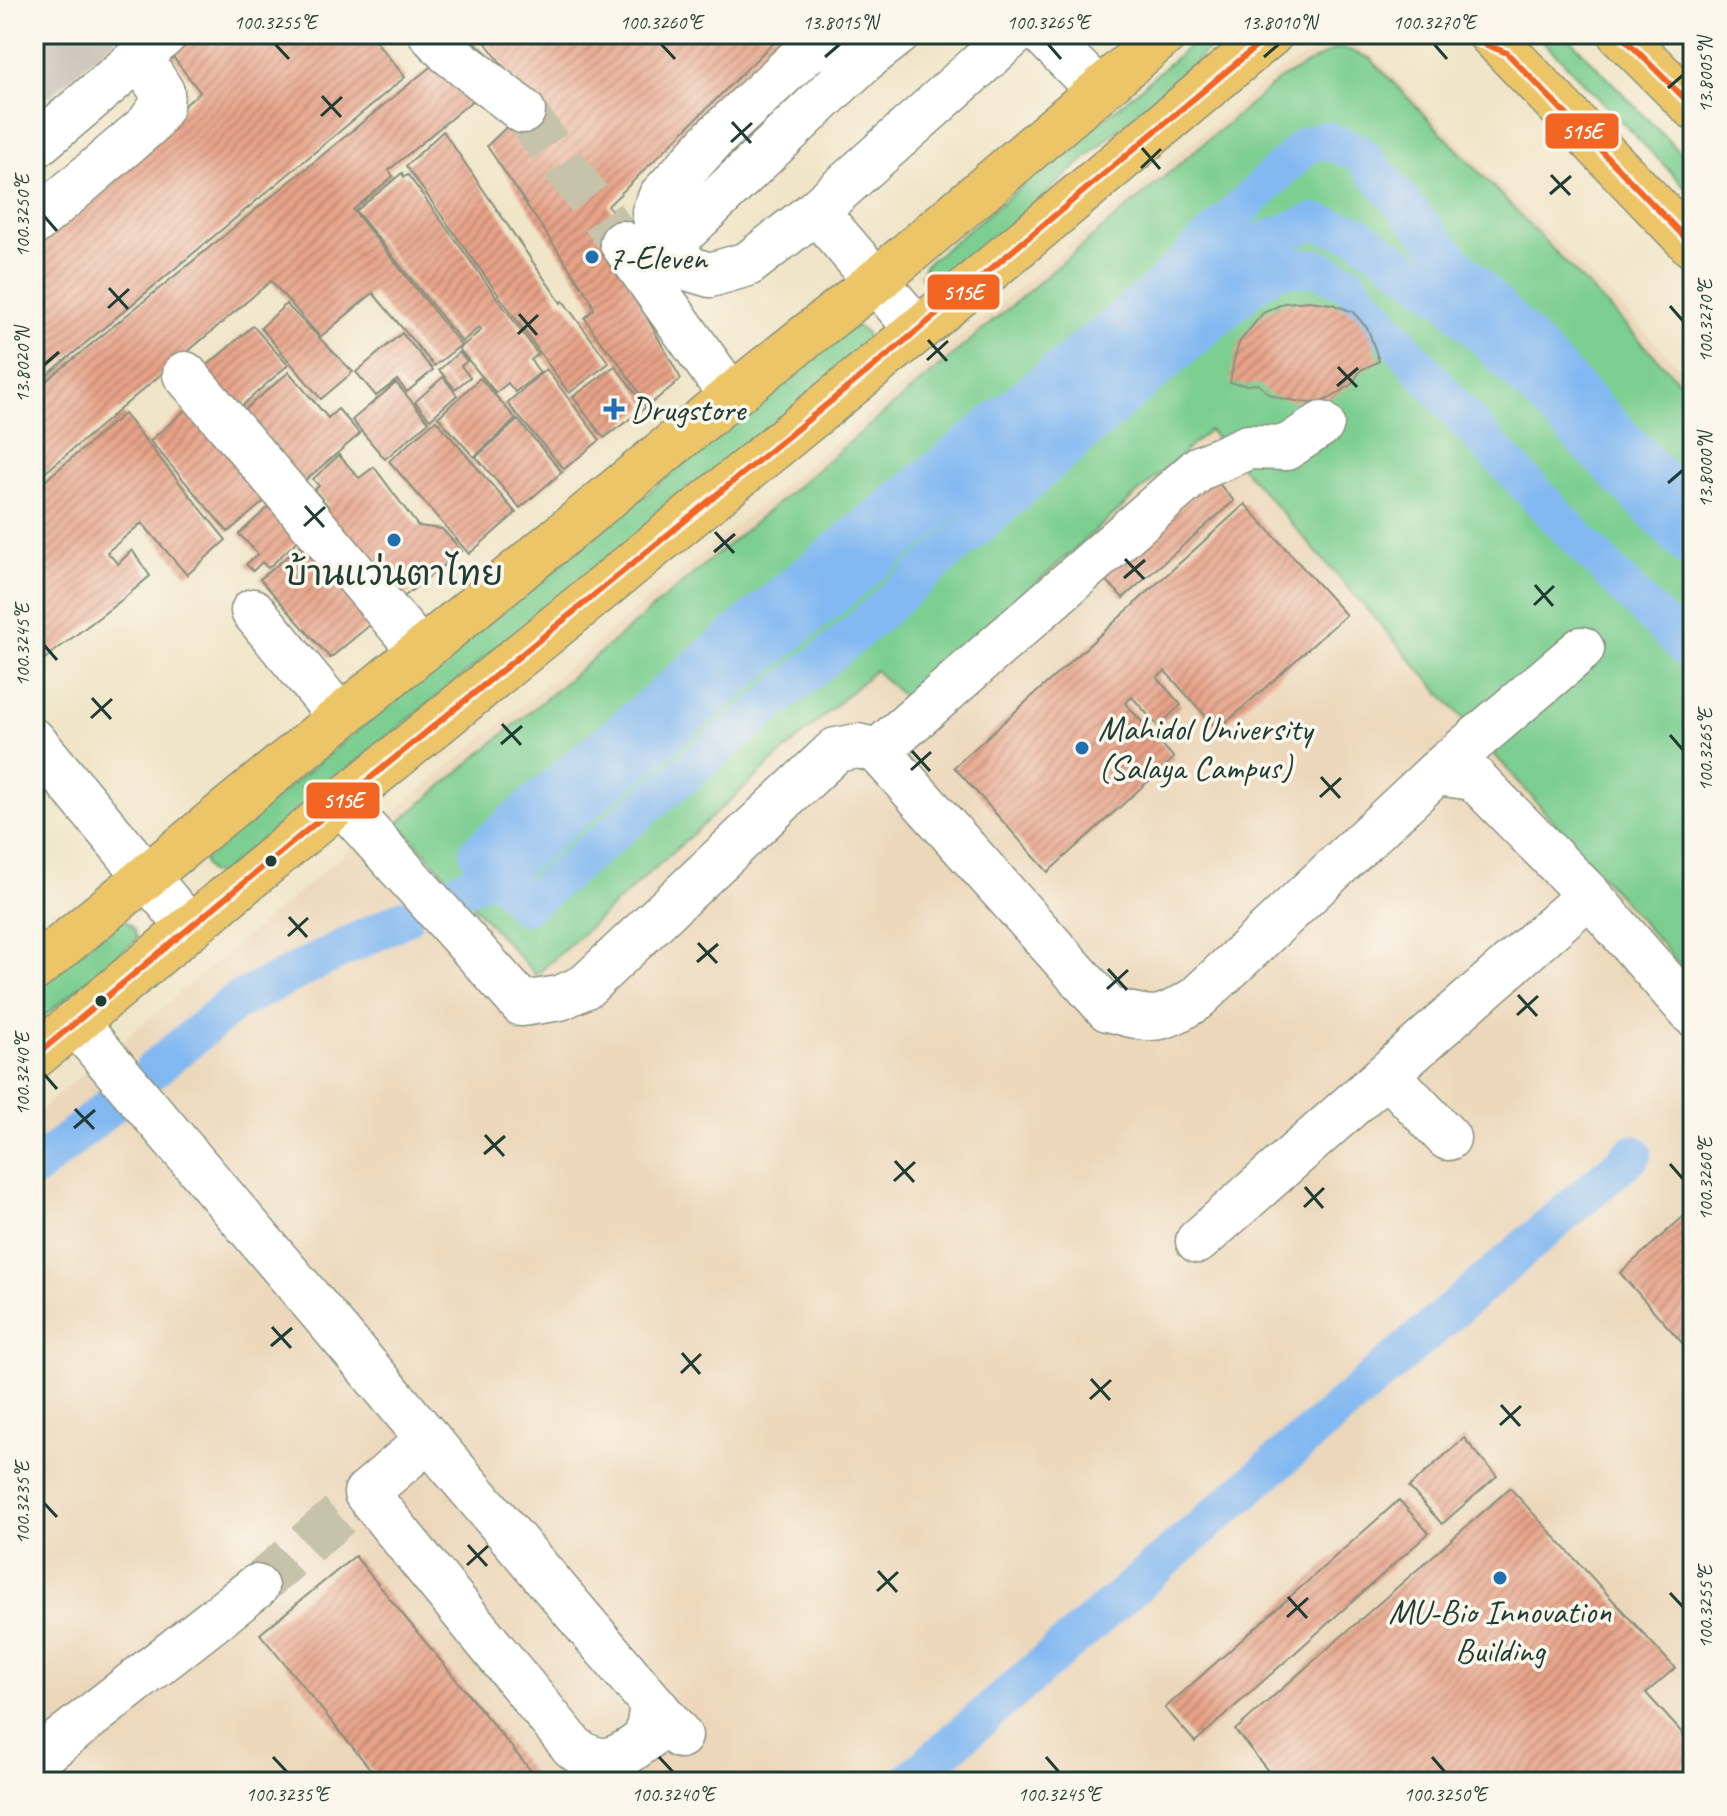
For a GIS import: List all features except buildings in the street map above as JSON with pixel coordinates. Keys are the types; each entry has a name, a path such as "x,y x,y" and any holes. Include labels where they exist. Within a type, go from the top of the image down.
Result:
{"main road":[{"path":"34,969 731,396 876,281 1165,34"},
{"path":"34,1057 918,330 1271,34"},
{"path":"1459,34 1498,43 1693,246"},
{"path":"1620,34 1693,107"}],"street":[{"path":"431,34 448,52 523,111"},
{"path":"887,43 823,42 805,53 714,138 661,196 654,212 658,230 690,269 710,275 748,264 816,211 1014,34"},
{"path":"1043,34 1098,90"},
{"path":"34,147 153,46 162,92 161,107 148,125 34,223"},
{"path":"816,211 918,330"},
{"path":"622,243 731,396"},
{"path":"185,374 421,651"},
{"path":"878,751 1200,468 1248,447 1286,448 1322,424"},
{"path":"253,611 340,717"},
{"path":"341,802 522,1004 560,998 586,986 836,750 858,746 878,751 1108,1009 1149,1020 1171,1015 1196,999 1436,773 1582,649"},
{"path":"34,741 189,927"},
{"path":"1436,773 1474,778 1589,895 1693,1014"},
{"path":"1198,1241 1589,895"},
{"path":"75,1022 429,1439 666,1720 623,1756 603,1761 584,1756 573,1747 362,1496 429,1439"},
{"path":"1387,1074 1448,1138"},
{"path":"34,1761 256,1587"}],"shaded area":[{"path":"34,34 122,34 34,110"},
{"name":"Mahidol University (Salaya Campus)","path":"1340,37 1375,57 1693,381 1693,1782 34,1782 34,1115 1275,73"}],"green space":[{"path":"1203,34 1226,34 943,285 932,290 926,284 921,276 925,265"},
{"path":"1536,34 1565,34 1693,166 1693,195"},
{"path":"1339,47 1370,58 1693,396 1693,980 1209,430 906,699 875,670 536,975 398,823 1280,79"},
{"path":"857,326 866,333 868,343 862,351 219,874 210,873 204,856 846,331"},
{"path":"120,919 132,926 137,939 34,1025 34,990"}],"waterway":[{"path":"1693,510 1442,249 1359,153 1325,140 1305,146 1152,295 795,584 478,852 525,906 844,643 1251,287 1278,268 1318,268 1348,283 1470,425 1693,655"},
{"path":"457,891 509,866 1258,243 1314,222 1357,234 1446,298 1693,552"},
{"path":"153,1070 235,1002 404,918"},
{"path":"34,1169 109,1107"},
{"path":"908,1782 1633,1154"}],"tunnel":[{"path":"523,111 622,243"},
{"path":"256,1587 358,1499"}],"transit line":[{"name":"515E","path":"34,1057 918,330 1271,34"},
{"name":"515E","path":"1459,34 1507,53 1693,246"},
{"name":"515E","path":"1620,34 1693,107"}],"place":[{"name":"7-Eleven","path":"592,257"},
{"name":"Drugstore","path":"614,409"},
{"name":"บ้านแว่นตาไทย","path":"394,540"},
{"name":"Mahidol University (Salaya Campus)","path":"1082,748"},
{"name":"MU-Bio Innovation Building","path":"1500,1578"}]}
